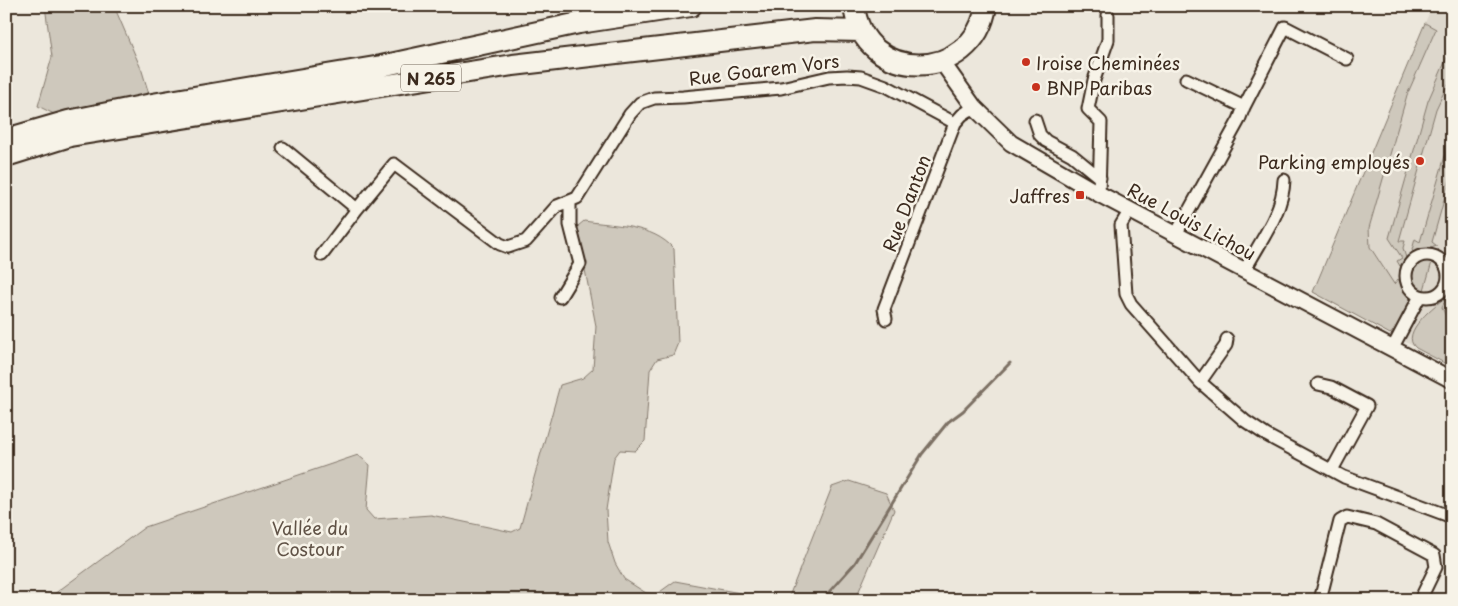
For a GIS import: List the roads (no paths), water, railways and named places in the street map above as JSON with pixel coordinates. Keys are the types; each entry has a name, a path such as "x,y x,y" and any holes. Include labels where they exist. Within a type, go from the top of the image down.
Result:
{"highway":[{"name":"N 265","path":"6,139 68,120 381,66 578,23 691,6"},
{"path":"854,6 861,31 872,46 905,64 924,66 942,62 958,53 972,41 981,25 987,7"},
{"name":"N 265","path":"6,156 70,136 513,65 815,30 861,31"}],"main road":[{"name":"Rue Louis Lichou","path":"942,62 974,107 1011,143 1099,194 1393,347 1452,380"}],"street":[{"path":"1099,194 1101,122 1088,109 1094,80 1108,40 1108,15"},
{"path":"1176,234 1239,120 1244,106 1285,27 1347,59"},
{"name":"Rue Goarem Vors","path":"322,255 356,209 394,164 500,244 508,247 526,241 557,206 577,198 630,114 640,103 654,98 683,98 781,88 829,77 861,77 886,86 955,123"},
{"path":"1186,79 1244,106"},
{"name":"Rue Danton","path":"886,319 884,309 955,123 962,115 974,107"},
{"path":"1034,120 1040,135 1046,141 1072,155 1100,178"},
{"path":"283,148 356,209"},
{"path":"1245,270 1265,235 1283,197 1284,180"},
{"path":"560,297 580,264 570,225 570,202"},
{"path":"1130,210 1121,225 1126,294 1131,304 1200,382 1245,421 1266,435 1332,470 1452,517"},
{"path":"1393,347 1420,296"},
{"path":"1200,382 1226,345 1227,340"},
{"path":"1318,384 1331,387 1367,406 1332,470"},
{"path":"1320,600 1340,521 1347,517 1376,524 1434,555 1436,567 1420,600"}],"waterway":[{"path":"822,600 855,563 922,454 948,422 963,411 1010,363"}],"place":[{"name":"Iroise Cheminées","path":"1026,62"},
{"name":"BNP Paribas","path":"1036,87"},
{"name":"Parking employés","path":"1420,161"},
{"name":"Jaffres","path":"1080,195"}],"park label":[{"name":"Vallée du Costour","path":"310,537"}]}
